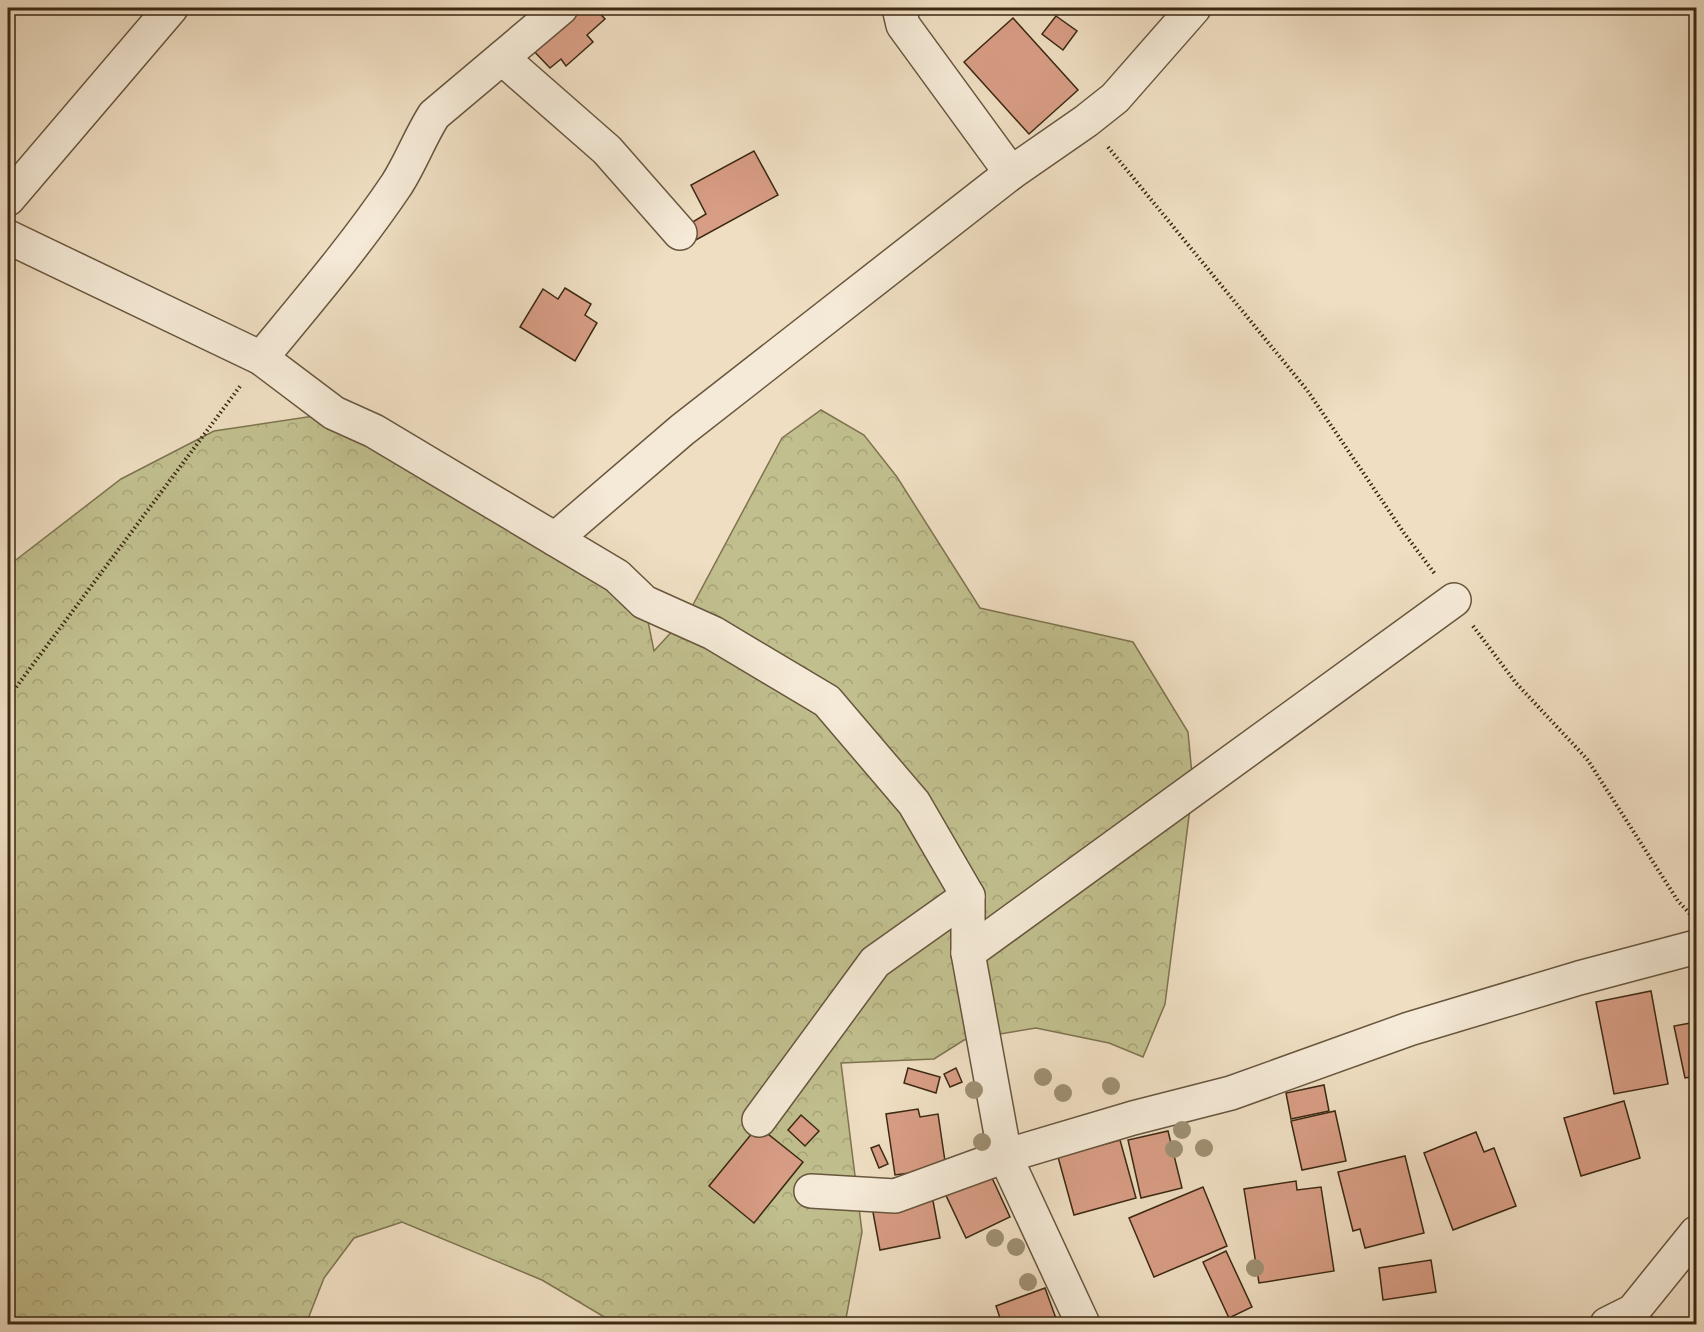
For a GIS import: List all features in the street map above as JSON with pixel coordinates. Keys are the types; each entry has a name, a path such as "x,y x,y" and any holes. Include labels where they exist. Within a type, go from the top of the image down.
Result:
{"street":[{"path":"8,199 171,8"},
{"path":"261,358 358,238 398,182 434,115 561,8"},
{"path":"899,8 903,25 1011,173"},
{"path":"555,539 682,430 1011,173 1115,98 1194,8"},
{"path":"502,58 607,150 680,233"},
{"path":"8,237 261,358 334,413 374,431 617,576 644,602 713,633 827,701 914,803 968,896 968,953 1005,1156 1083,1324"},
{"path":"968,953 1454,600"},
{"path":"759,1120 875,962 968,896"},
{"path":"811,1191 895,1196 1005,1156 1133,1118 1231,1093 1420,1025 1579,978 1696,947"},
{"path":"1607,1324 1634,1311 1696,1233"}],"path":[{"path":"1086,121 1306,390 1404,533 1516,683 1587,759 1678,901 1696,920"},
{"path":"8,698 261,358"}],"green space":[{"path":"821,410 864,435 897,477 980,608 1133,642 1188,732 1193,785 1165,1004 1143,1057 1109,1043 1036,1028 964,1040 934,1059 841,1063 862,1232 845,1324 616,1324 542,1280 402,1222 354,1238 324,1278 306,1324 8,1324 8,566 121,479 214,431 334,413 644,602 654,651 688,614 782,438"}],"building":[{"path":"572,8 595,8 605,19 587,35 593,42 566,66 561,59 550,68 529,46"},
{"path":"1056,16 1077,31 1063,50 1042,34"},
{"path":"1013,18 1078,90 1029,134 964,62"},
{"path":"754,151 778,195 694,241 686,226 706,214 691,185"},
{"path":"565,288 591,304 585,315 597,323 575,361 520,327 543,289 558,299"},
{"path":"1651,991 1668,1084 1614,1094 1596,1002"},
{"path":"1696,1022 1696,1076 1685,1078 1674,1026"},
{"path":"908,1068 940,1077 936,1093 904,1083"},
{"path":"956,1068 962,1082 950,1087 944,1074"},
{"path":"1324,1085 1329,1111 1291,1119 1286,1093"},
{"path":"1624,1101 1640,1158 1581,1176 1564,1118"},
{"path":"918,1109 920,1117 938,1114 946,1168 895,1175 886,1114"},
{"path":"1335,1111 1346,1161 1302,1170 1291,1121"},
{"path":"801,1115 819,1131 805,1146 788,1130"},
{"path":"758,1126 803,1162 754,1223 709,1186"},
{"path":"1168,1131 1182,1188 1141,1198 1128,1140"},
{"path":"1476,1132 1484,1152 1494,1148 1516,1206 1453,1230 1424,1153"},
{"path":"1120,1140 1136,1198 1074,1215 1058,1157"},
{"path":"879,1145 888,1164 879,1168 871,1148"},
{"path":"1405,1156 1424,1233 1365,1248 1360,1229 1353,1231 1338,1172"},
{"path":"987,1167 1010,1217 966,1238 942,1187"},
{"path":"1296,1181 1297,1190 1321,1187 1334,1271 1259,1283 1244,1189"},
{"path":"930,1185 940,1238 880,1250 870,1196"},
{"path":"1203,1187 1227,1246 1154,1277 1129,1218"},
{"path":"1226,1251 1252,1307 1229,1318 1203,1262"},
{"path":"1431,1260 1436,1292 1383,1300 1379,1268"},
{"path":"1045,1288 1058,1324 1002,1324 996,1306"},
{"path":"1651,1315 1656,1324 1634,1324"}]}
